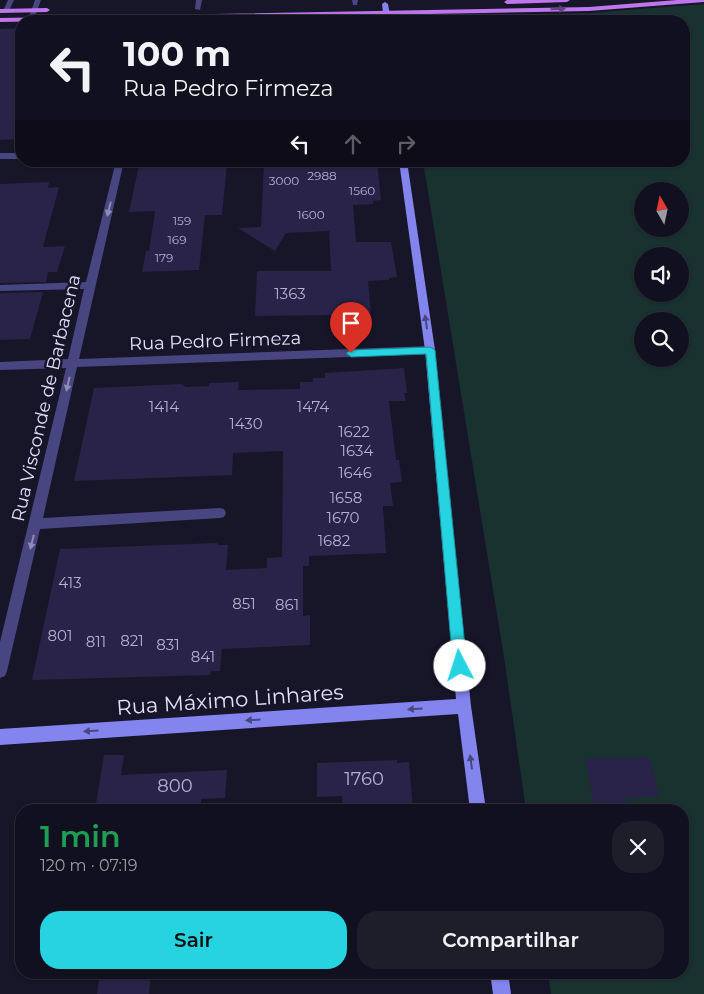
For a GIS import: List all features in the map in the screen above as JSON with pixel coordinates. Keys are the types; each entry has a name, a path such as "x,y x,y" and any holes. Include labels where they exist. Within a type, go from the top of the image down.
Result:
{"main road":[{"path":"498,2 567,0"},
{"path":"287,15 589,9 702,0"},
{"path":"345,5 358,3"},
{"path":"113,10 286,6"},
{"path":"3,11 56,10"},
{"path":"0,20 15,20"}],"street":[{"path":"3,11 11,0"},
{"path":"32,15 38,0"},
{"path":"198,9 199,0"},
{"path":"385,4 387,15"},
{"path":"0,156 15,156"},
{"name":"Rua Visconde de Barbacena","path":"0,671 36,524 89,285 118,167"},
{"path":"404,167 430,350 464,706 477,804"},
{"path":"0,288 89,285"},
{"name":"Rua Pedro Firmeza","path":"0,366 430,350"},
{"path":"36,524 220,514"},
{"name":"Rua Máximo Linhares","path":"0,738 464,706"},
{"path":"500,979 502,994"}],"green space":[{"path":"704,4 704,994 551,994 549,979 689,979 689,804 525,804 504,657 424,167 690,167 690,15 514,15 589,13"}],"building":[{"path":"15,28 15,139 0,140 0,29"},
{"path":"139,167 227,167 222,215 205,215 199,270 142,272 146,251 149,251 155,211 129,212"},
{"path":"264,167 378,167 381,200 373,201 373,204 353,205 356,242 391,242 397,277 389,278 389,280 368,281 371,313 350,314 351,332 331,332 331,315 255,316 257,271 331,271 329,231 286,233 275,251 238,228 261,227"},
{"path":"49,182 48,188 59,187 43,247 65,246 57,272 48,272 46,282 0,283 0,184"},
{"path":"43,292 30,339 0,340 0,293"},
{"path":"404,368 407,393 404,393 406,401 389,401 396,460 399,460 402,482 390,483 393,506 383,506 386,553 309,556 309,566 303,566 303,616 310,615 310,645 222,649 220,671 211,671 210,675 32,680 60,549 217,543 218,545 228,545 226,570 267,568 267,558 282,557 283,451 233,453 232,475 74,481 94,388 182,384 186,387 209,386 209,383 239,382 238,390 300,389 300,382 313,382 313,378 325,378 325,373"},
{"path":"104,755 124,755 121,775 227,770 225,798 201,799 201,804 96,804"},
{"path":"650,757 659,797 626,798 628,804 594,804 585,759"},
{"path":"397,760 397,763 409,762 412,804 343,804 342,796 317,797 317,763"},
{"path":"99,979 150,979 149,994 97,994"}],"route":[{"path":"351,353 430,350 460,666"}]}
